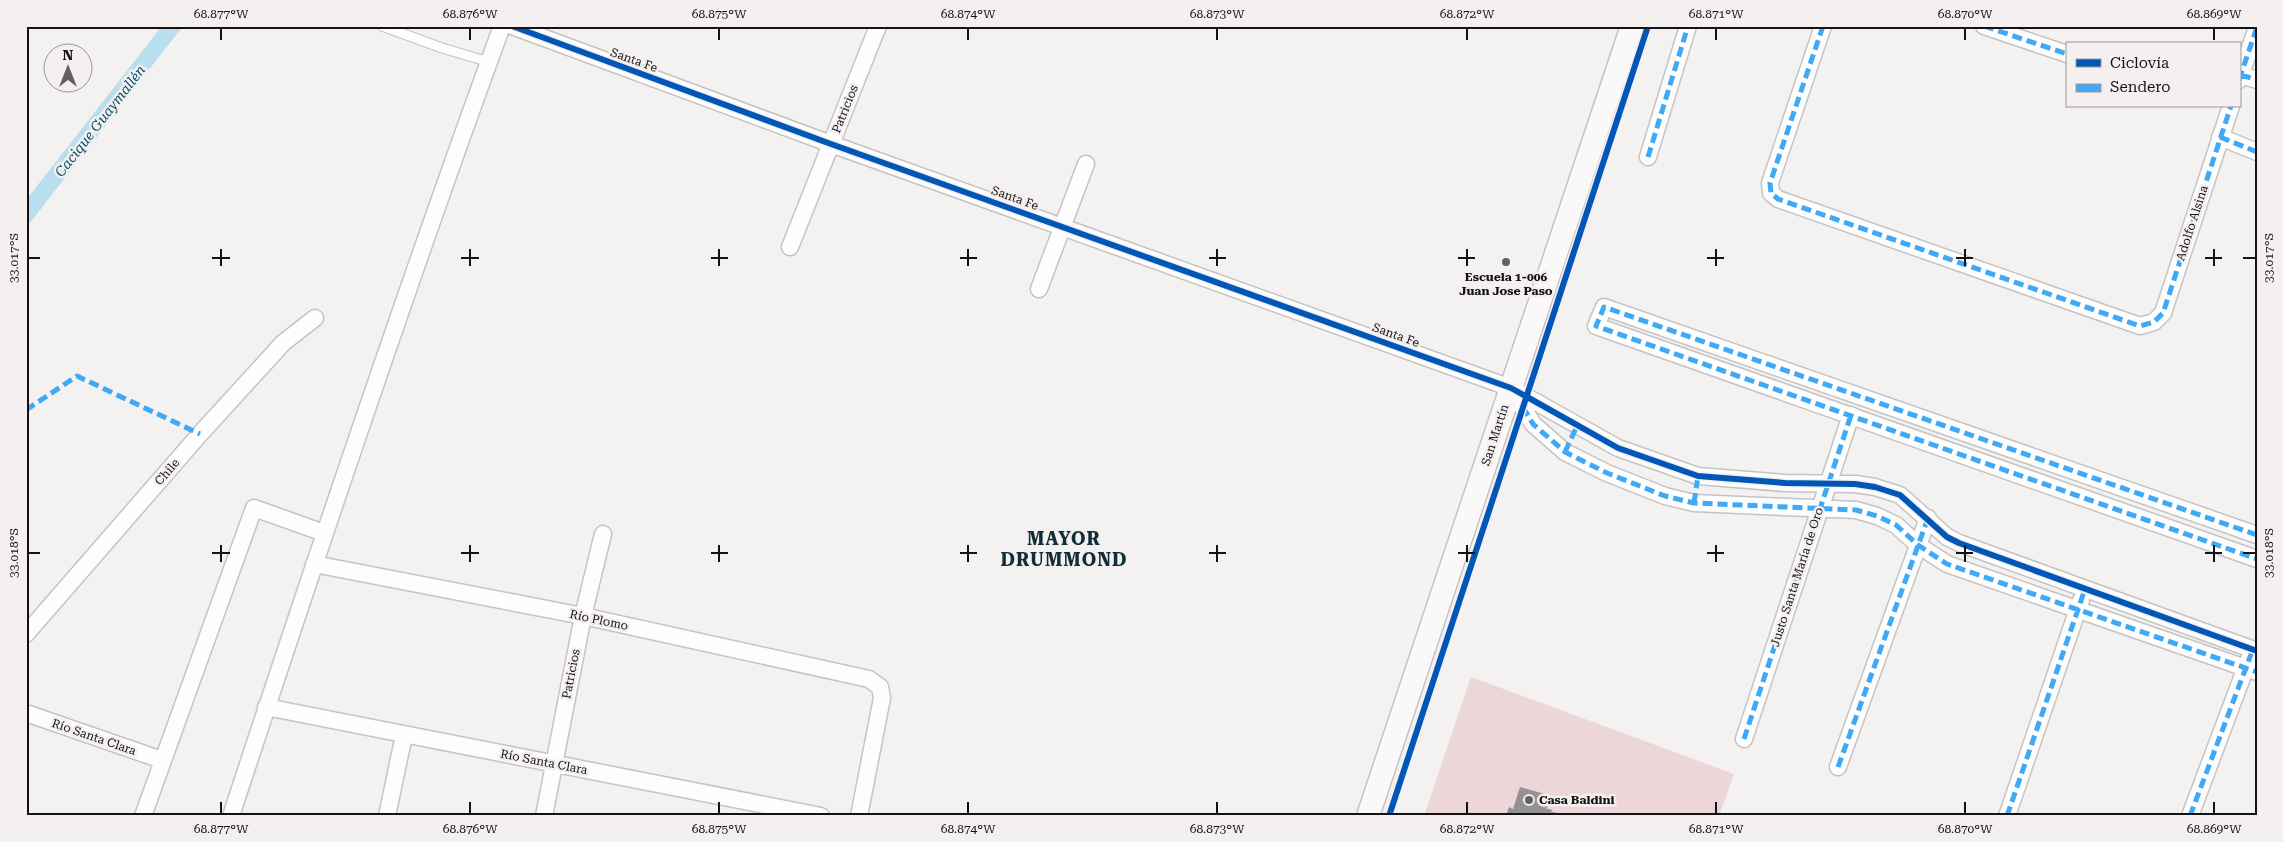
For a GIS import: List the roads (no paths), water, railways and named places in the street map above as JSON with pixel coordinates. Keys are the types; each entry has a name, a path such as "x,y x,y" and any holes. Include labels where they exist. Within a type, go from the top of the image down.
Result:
{"main road":[{"name":"San Martín","path":"1368,816 1632,26"}],"street":[{"path":"231,816 324,533 502,26"},
{"name":"Santa Fe","path":"512,26 831,144 1511,388 1618,448 1698,476 1785,483 1875,487 1900,495 1948,537 1959,543 2255,650"},
{"name":"Patricios","path":"790,247 878,26"},
{"path":"1648,156 1688,26"},
{"name":"Adolfo Alsina","path":"1823,26 1770,183 1771,193 1778,199 2140,326 2154,322 2163,314 2220,137 2226,108"},
{"path":"1984,26 2066,54"},
{"path":"2246,78 2257,27"},
{"path":"2220,137 2257,152"},
{"path":"1039,289 1086,164"},
{"path":"2257,535 1604,307 1596,326 2257,560"},
{"name":"Chile","path":"26,634 200,434 283,343 315,318"},
{"path":"1511,388 1532,424 1565,452 1645,488 1694,503 1820,510 1856,510 1877,516 1896,526 1918,545 1947,564 2077,611 2251,670"},
{"name":"Justo Santa María de Oro","path":"1744,739 1851,415"},
{"path":"1565,452 1577,426"},
{"path":"1694,503 1698,476"},
{"path":"142,816 254,508 324,533"},
{"path":"1838,767 1928,518"},
{"name":"Patricios","path":"544,816 583,616 603,534"},
{"name":"Río Plomo","path":"314,564 583,616 869,679 880,687 882,698 859,816"},
{"path":"2007,816 2085,589"},
{"path":"2190,816 2251,670 2255,650"},
{"name":"Río Santa Clara","path":"266,707 821,816"},
{"name":"Río Santa Clara","path":"26,713 162,760"},
{"path":"387,816 404,735"}],"lane":[{"path":"382,26 442,48 489,62"}],"water":[{"name":"Cacique Guaymallén","path":"162,26 183,26 26,228 26,200"}],"place":[{"name":"Escuela 1-006 Juan Jose Paso","path":"1506,262"},
{"name":"Casa Baldini","path":"1529,800"}],"district":[{"name":"MAYOR DRUMMOND","path":"1064,548"}]}
